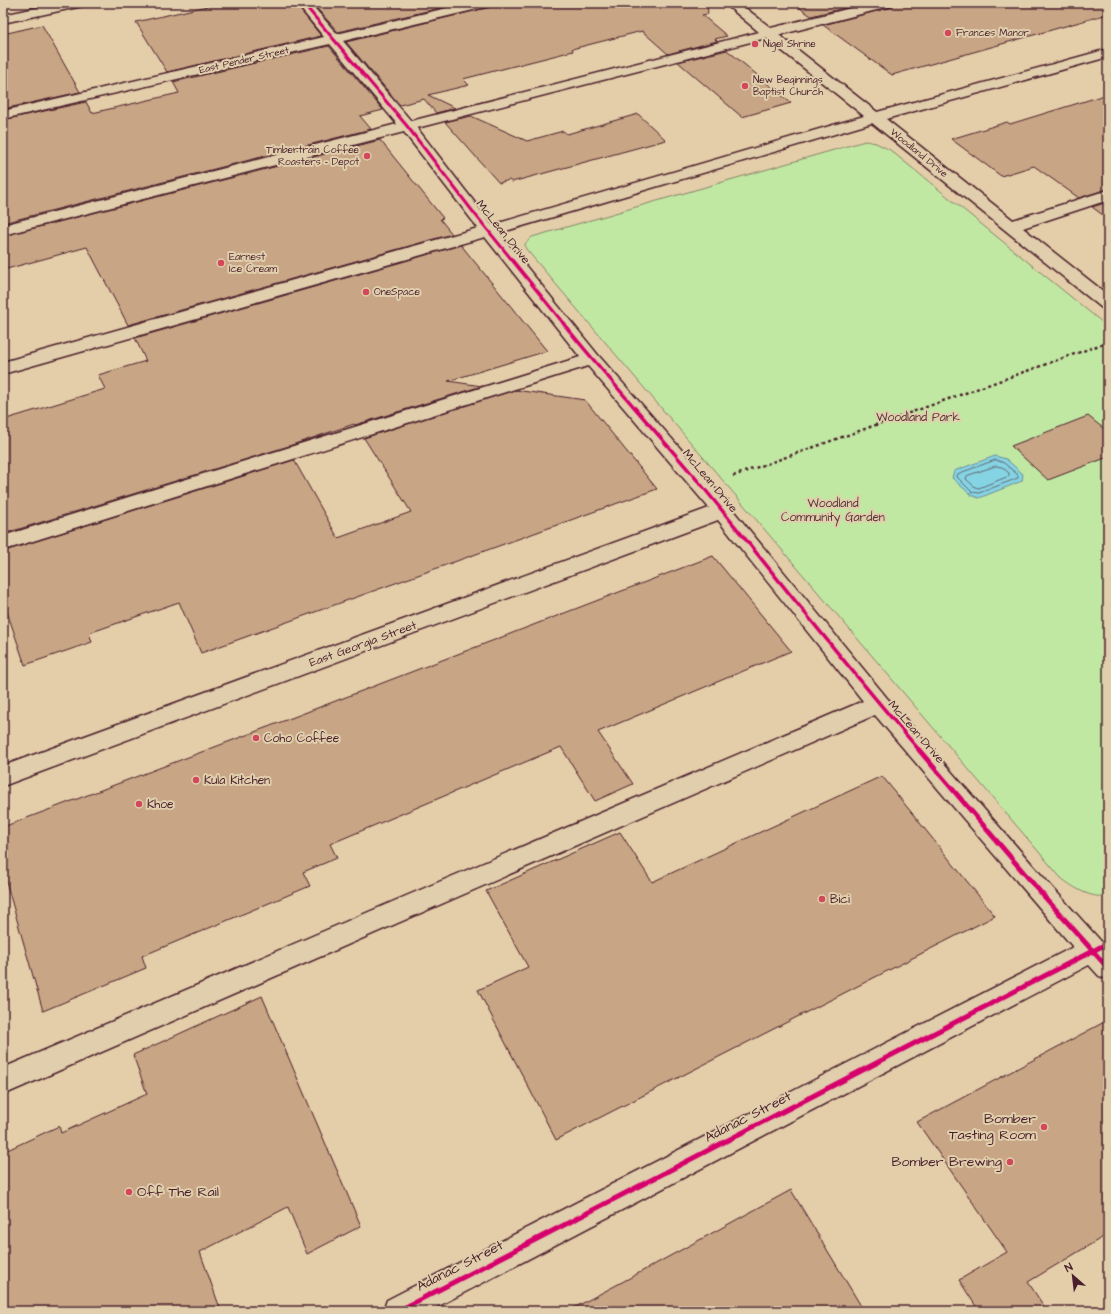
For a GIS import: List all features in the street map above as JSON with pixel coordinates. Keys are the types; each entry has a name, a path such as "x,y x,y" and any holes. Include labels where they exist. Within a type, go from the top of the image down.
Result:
{"street":[{"path":"3,19 78,3"},
{"name":"McLean Drive","path":"303,3 407,126 474,213 592,359 722,511 879,704 1100,960"},
{"name":"East Pender Street","path":"3,115 485,3"},
{"name":"Woodland Drive","path":"731,3 1108,304"},
{"path":"3,230 887,3"},
{"path":"3,368 489,230 875,118 1108,53"},
{"path":"1011,226 1108,195"},
{"path":"8,542 592,359"},
{"name":"East Georgia Street","path":"3,776 722,511"},
{"path":"3,1082 879,704"},
{"name":"Adanac Street","path":"398,1311 1051,971 1100,960"}],"path":[{"path":"730,477 1108,342"}],"green space":[{"name":"Woodland Park","path":"865,141 876,143 890,150 1108,327 1108,896 1095,896 1083,892 1061,878 526,249 525,244 532,237"}],"water":[{"path":"995,456 1006,459 1023,474 1022,481 979,498 971,495 952,478 954,471"}],"building":[{"path":"221,3 295,3 321,36 167,72 136,22"},
{"path":"312,3 461,3 338,32"},
{"path":"493,3 707,3 708,14 702,15 727,36 715,39 717,41 668,54 642,31 572,49 573,51 463,79 469,85 428,95 455,108 436,113 424,99 400,105 346,42 490,7"},
{"path":"793,3 865,3 811,16"},
{"path":"895,3 1108,3 1108,14 892,75 823,25 892,7"},
{"path":"42,25 80,92 3,109 3,34"},
{"path":"329,46 383,110 360,116 371,129 3,223 3,120 86,102 92,113 179,93 173,82"},
{"name":"New Beginnings Baptist Church","path":"727,50 791,103 742,117 678,62"},
{"path":"1108,94 1108,189 1079,198 1034,166 1001,176 951,139 1007,122 1010,124"},
{"path":"638,114 666,140 512,182 509,180 499,183 445,122 471,116 527,141 563,131 567,134"},
{"path":"380,140 443,218 440,219 452,234 128,325 87,247 3,270 3,236"},
{"path":"1108,202 1108,219 1092,207"},
{"path":"461,245 547,351 448,381 482,386 355,425 354,424 286,447 3,534 3,420 105,389 98,375 146,361 135,338"},
{"path":"515,390 585,400 657,489 201,653 179,602 89,633 92,642 25,665 3,600 3,550 14,548 294,460 338,538 411,512 364,438"},
{"path":"1088,416 1108,432 1108,457 1048,480 1011,446"},
{"path":"713,556 791,651 598,732 633,784 595,801 561,747 330,844 337,858 303,872 310,886 142,956 146,968 43,1011 3,871 3,827"},
{"path":"882,776 995,916 556,1140 478,990 528,967 486,891 620,832 652,882"},
{"path":"262,996 361,1226 307,1254 288,1207 200,1252 221,1311 3,1311 3,1152 59,1126 61,1133 147,1094 133,1055"},
{"name":"Bomber Brewing","path":"1108,1020 1108,1234 1028,1282 1047,1311 979,1311 959,1280 1007,1252 917,1122"},
{"path":"791,1190 864,1311 568,1311 637,1274"}],"cycle path":[{"path":"303,3 407,126 474,213 592,359 702,486 879,704 1042,894 1108,968"},
{"path":"398,1311 1108,943"}],"place":[{"name":"Frances Manor","path":"948,33"},
{"name":"Nigel Shrine","path":"755,44"},
{"name":"New Beginnings Baptist Church","path":"745,86"},
{"name":"Timbertrain Coffee Roasters - Depot","path":"367,156"},
{"name":"Earnest Ice Cream","path":"221,263"},
{"name":"OneSpace","path":"366,292"},
{"name":"Coho Coffee","path":"256,738"},
{"name":"Kula Kitchen","path":"196,780"},
{"name":"Khoe","path":"139,804"},
{"name":"Bici","path":"822,899"},
{"name":"Bomber Tasting Room","path":"1044,1127"},
{"name":"Bomber Brewing","path":"1010,1162"},
{"name":"Off The Rail","path":"129,1192"}],"park label":[{"name":"Woodland Community Garden","path":"833,510"}]}
